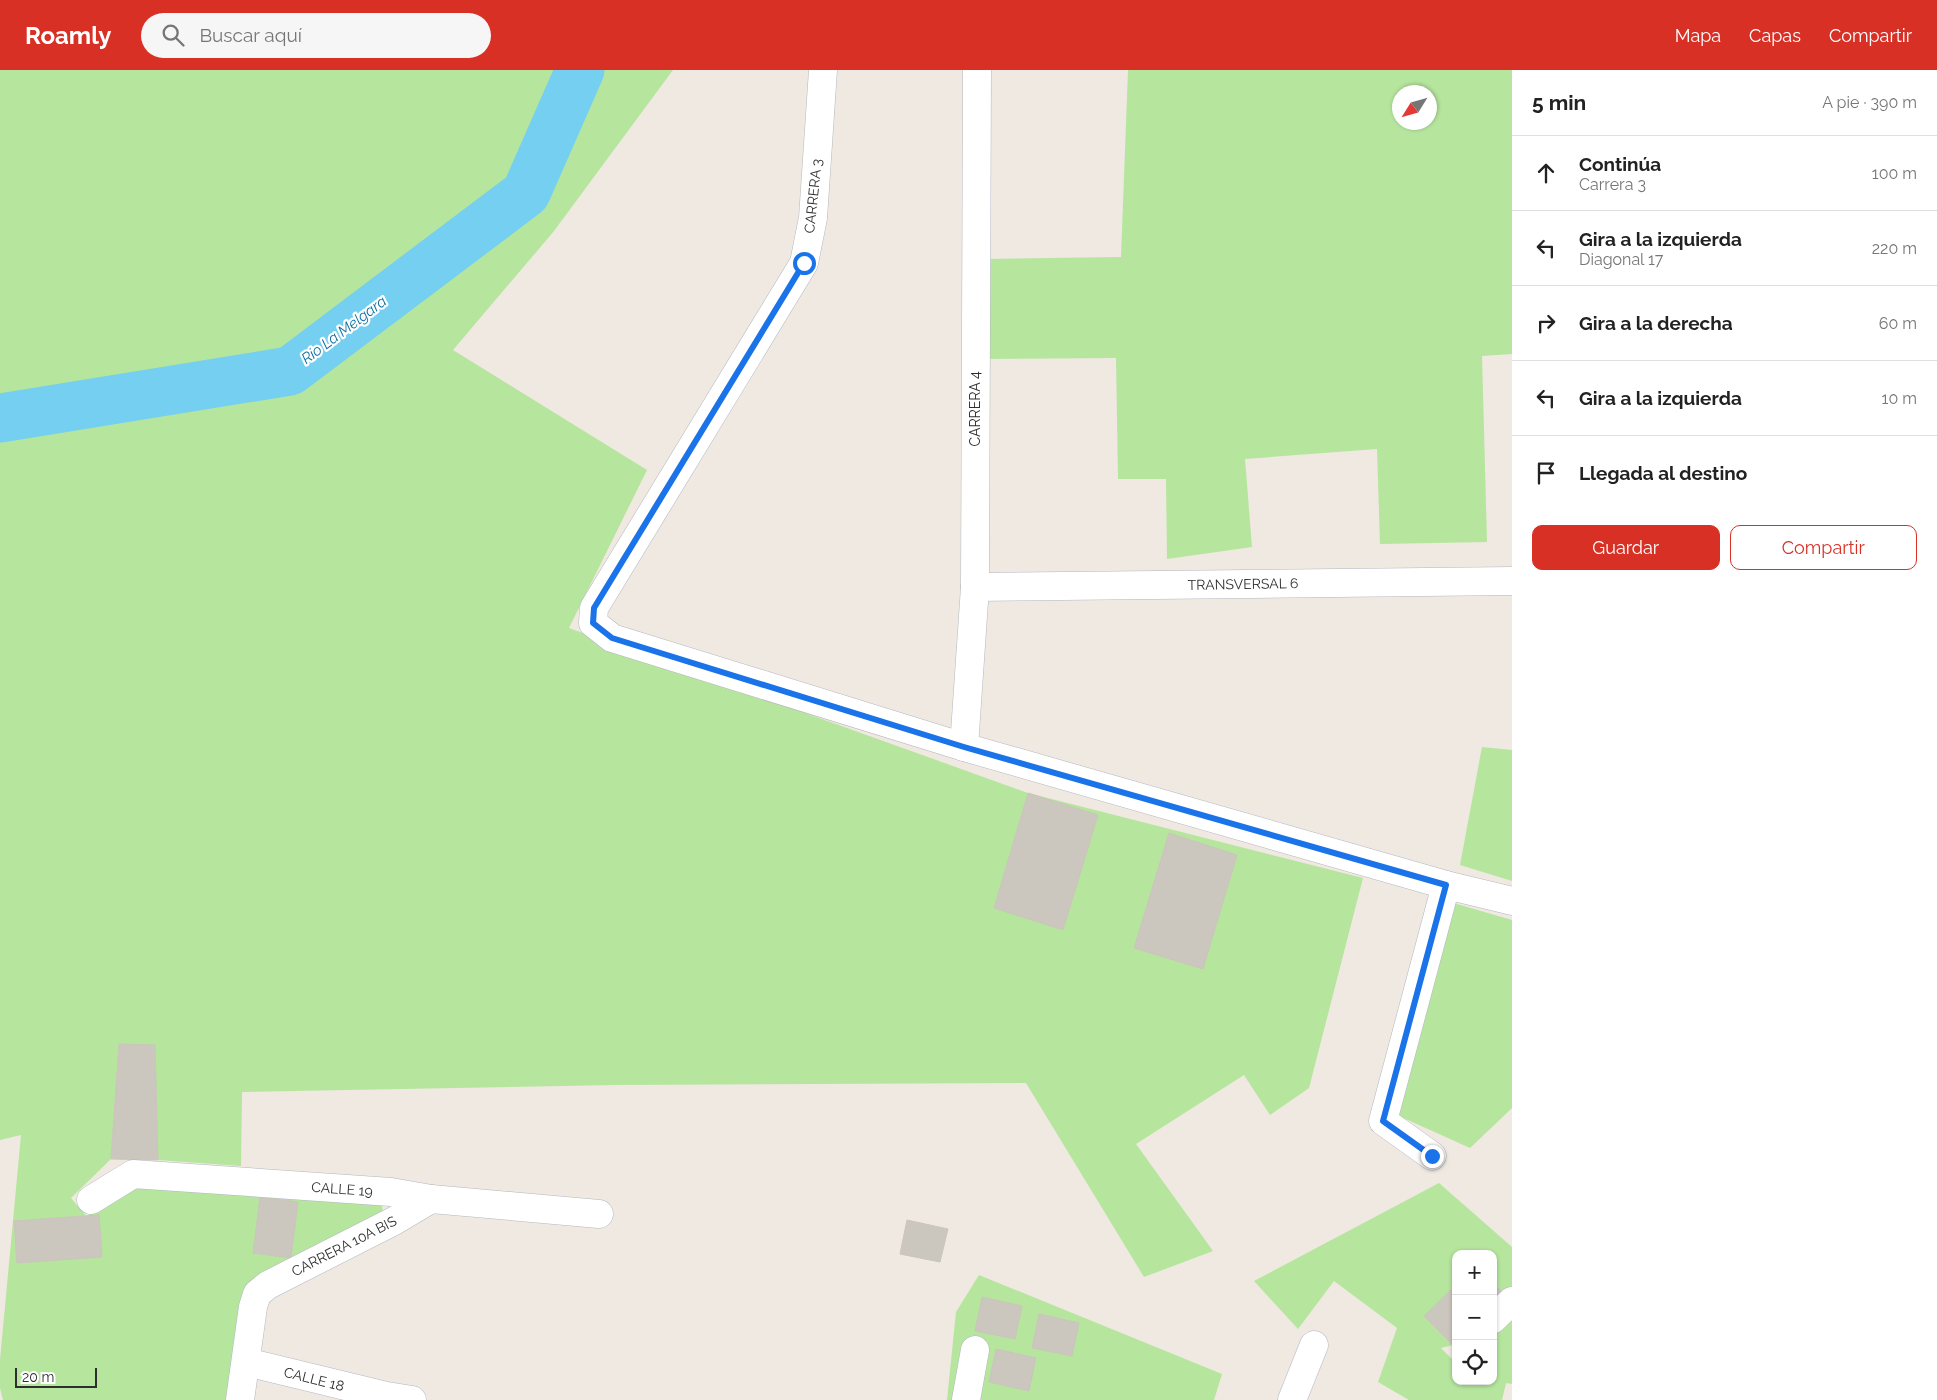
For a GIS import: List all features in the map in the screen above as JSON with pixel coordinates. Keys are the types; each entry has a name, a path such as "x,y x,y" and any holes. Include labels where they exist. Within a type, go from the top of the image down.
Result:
{"street":[{"name":"CARRERA 3","path":"823,70 813,218 804,263 594,608 593,623 612,638 964,747"},
{"name":"CARRERA 4","path":"964,747 974,587 977,70"},
{"name":"TRANSVERSAL 6","path":"974,587 1512,581"},
{"path":"964,747 1446,885 1512,901"},
{"path":"1432,1156 1383,1121 1446,885"},
{"name":"CALLE 19","path":"91,1200 133,1174 391,1192 431,1199 599,1214"},
{"name":"CARRERA 10A BIS","path":"246,1362 253,1306 257,1294 268,1285 394,1221 431,1199"},
{"path":"1497,1315 1512,1301"},
{"path":"1292,1400 1314,1345"},
{"path":"966,1400 975,1350"},
{"path":"240,1400 246,1362"},
{"name":"CALLE 18","path":"246,1362 395,1399"}],"green space":[{"path":"0,70 673,70 554,231 453,350 647,470 569,628 1028,793 1363,878 1309,1088 1270,1115 1244,1075 1136,1144 1213,1251 1144,1277 1026,1083 615,1085 242,1092 241,1166 158,1160 155,1046 119,1044 111,1159 71,1198 86,1216 135,1186 260,1197 382,1203 383,1217 248,1284 230,1400 3,1400 0,1388 0,1360 21,1135 0,1140"},
{"path":"1128,70 1512,70 1512,354 1482,356 1487,542 1380,544 1377,449 1245,459 1252,547 1167,559 1166,479 1118,479 1116,358 978,359 983,259 1121,257"},
{"path":"1482,747 1512,750 1512,881 1460,865"},
{"path":"1450,902 1512,920 1512,1108 1470,1148 1399,1116"},
{"path":"1439,1183 1512,1247 1512,1286 1497,1300 1497,1250 1452,1250 1452,1345 1441,1348 1452,1359 1452,1385 1497,1385 1497,1328 1512,1315 1512,1384 1506,1383 1502,1400 1409,1400 1378,1382 1397,1328 1334,1281 1298,1329 1254,1281"},
{"path":"979,1275 1222,1374 1214,1400 947,1400 956,1312"}],"building":[{"path":"1028,793 1098,815 1063,930 994,908"},
{"path":"1169,833 1237,855 1203,969 1134,948"},
{"path":"119,1044 155,1045 158,1160 111,1159"},
{"path":"260,1197 298,1202 291,1258 253,1253"},
{"path":"99,1215 102,1257 17,1263 14,1221"},
{"path":"907,1220 948,1229 940,1262 900,1254"},
{"path":"1497,1287 1504,1294 1497,1301"},
{"path":"1452,1289 1452,1344 1424,1316"},
{"path":"982,1297 1022,1306 1015,1339 975,1331"},
{"path":"1039,1314 1079,1323 1072,1356 1032,1348"},
{"path":"996,1349 1036,1358 1029,1391 989,1382"}],"waterway":[{"name":"Río La Melgara","path":"0,418 290,371 526,193 580,70"}],"route":[{"path":"804,263 594,608 593,623 612,638 964,747 1446,885 1383,1121 1432,1156"}]}
